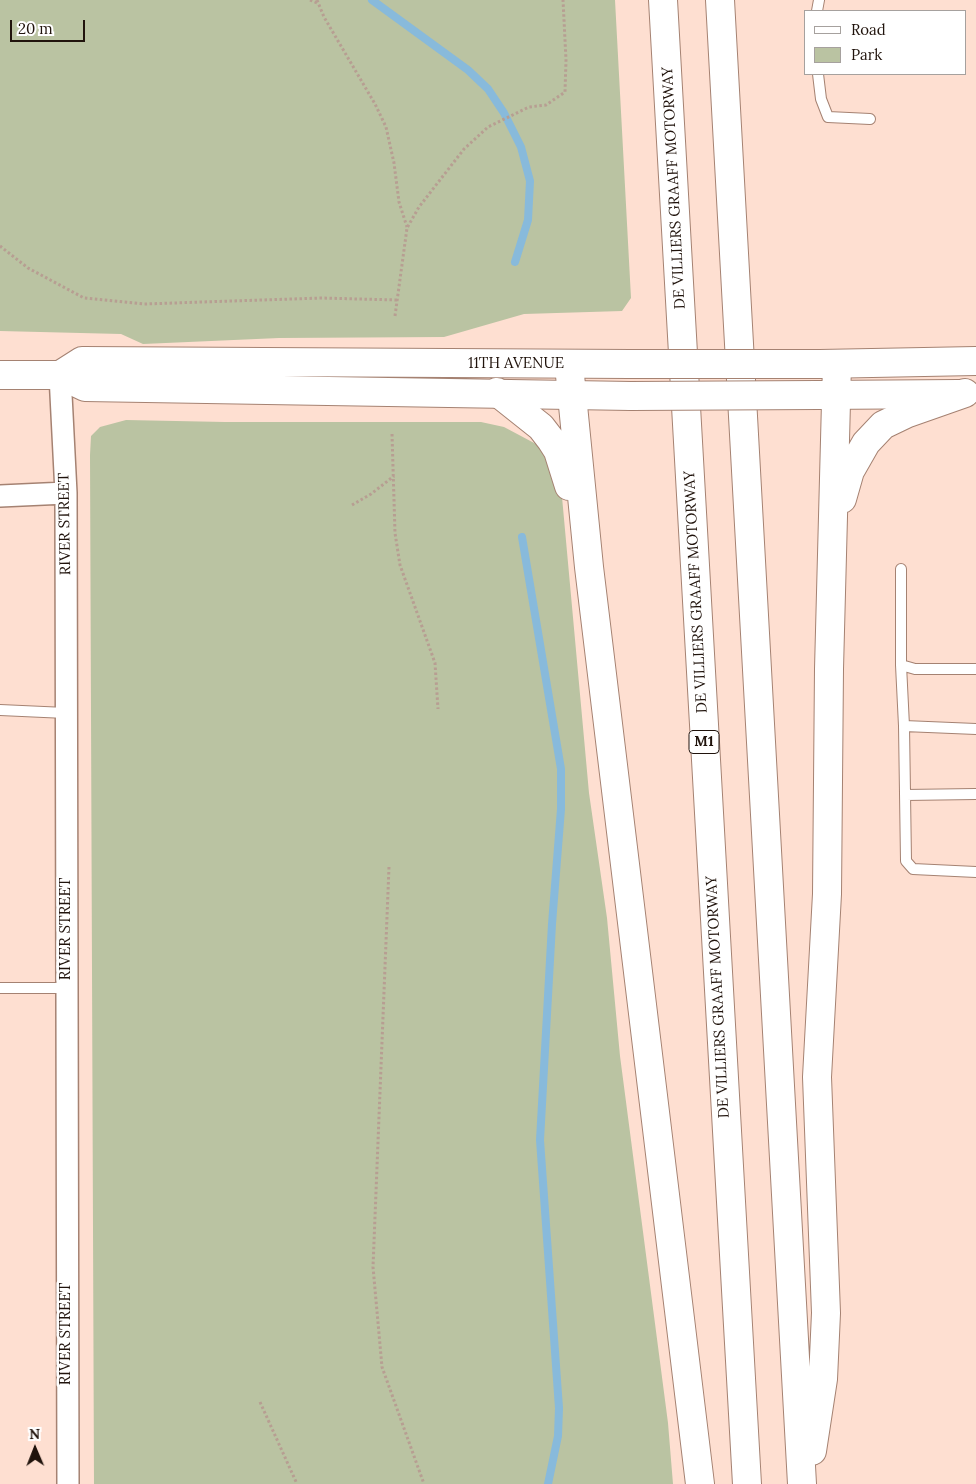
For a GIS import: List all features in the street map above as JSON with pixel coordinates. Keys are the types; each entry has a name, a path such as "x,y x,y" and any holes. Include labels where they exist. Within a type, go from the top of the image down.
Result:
{"main road":[{"name":"DE VILLIERS GRAAFF MOTORWAY","path":"663,0 747,1484"},
{"path":"720,0 803,1484"},
{"name":"11TH AVENUE","path":"60,375 82,361 569,365 829,364 976,361"},
{"path":"803,1484 814,1442 823,1379 826,1313 817,1077 827,894 829,669 835,521 827,394 829,364"},
{"path":"569,365 589,567 700,1484"},
{"name":"11TH AVENUE","path":"0,375 60,375 85,387 497,392 631,396 970,393"},
{"path":"497,392 541,427 558,451 589,567"},
{"path":"835,521 850,471 866,443 883,425 908,413 970,393"}],"street":[{"name":"RIVER STREET","path":"60,375 66,494 68,1484"},
{"path":"0,496 66,494"}],"lane":[{"path":"818,75 822,99 828,117 870,119"},
{"path":"901,569 901,665 906,860 913,869 976,872"},
{"path":"901,665 915,669 976,669"},
{"path":"0,710 66,713"},
{"path":"904,726 976,730"},
{"path":"905,796 976,794"},
{"path":"0,988 66,988"}],"path":[{"path":"310,0 317,2 386,127 394,163 398,202 407,228"},
{"path":"395,316 407,228 419,206 454,160 475,138 491,125 529,107 546,105 564,92 566,60 563,0"},
{"path":"0,246 28,268 84,298 144,304 321,298 397,300"},
{"path":"392,434 395,533 400,565 435,663 438,709"},
{"path":"352,505 371,494 394,476"},
{"path":"389,867 374,1267 382,1367 424,1484"},
{"path":"260,1402 297,1484"}],"green space":[{"path":"0,0 615,0 631,298 622,311 524,314 444,337 279,338 143,344 121,334 0,331"},
{"path":"126,420 481,422 504,427 536,444 546,455 561,486 589,793 607,918 620,1056 668,1423 673,1484 94,1484 90,455 91,436 100,427"}],"waterway":[{"path":"372,0 468,70 488,89 504,113 521,147 530,181 528,220 515,262"},
{"path":"522,537 561,769 561,809 552,924 540,1140 559,1408 558,1436 548,1484"}]}
